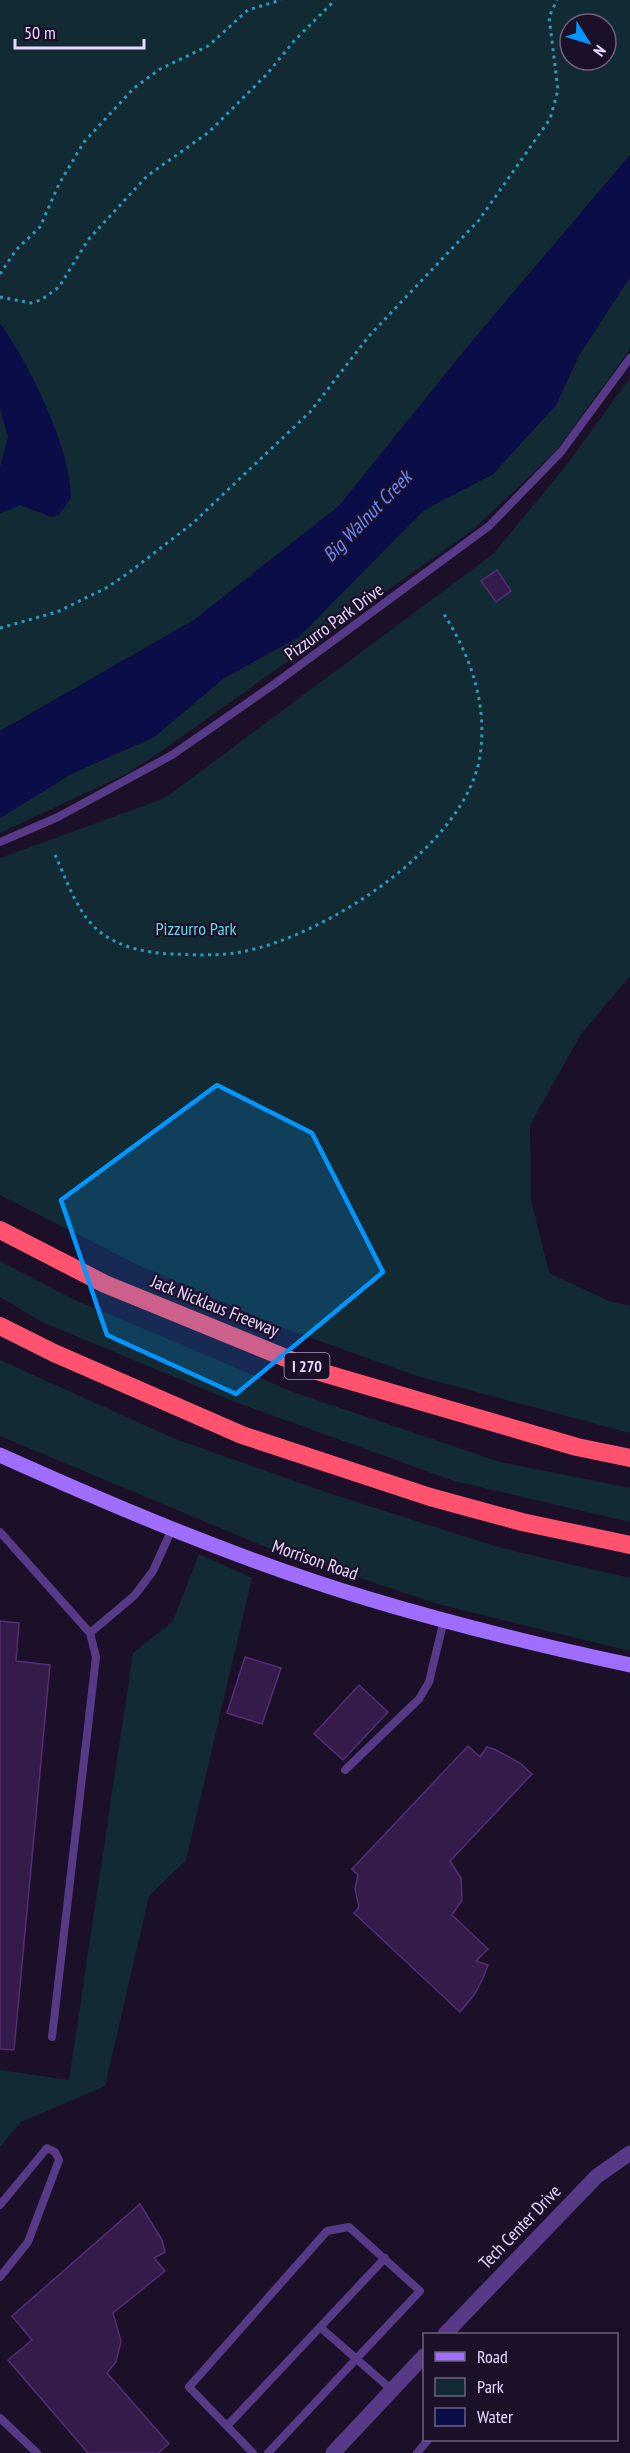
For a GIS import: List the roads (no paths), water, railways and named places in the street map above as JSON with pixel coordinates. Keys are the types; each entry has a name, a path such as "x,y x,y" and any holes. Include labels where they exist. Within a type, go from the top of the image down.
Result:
{"highway":[{"name":"Jack Nicklaus Freeway","path":"0,1230 105,1284 320,1372 577,1447 630,1458"},
{"path":"0,1326 54,1353 242,1435 430,1497 522,1522 630,1545"}],"street":[{"name":"Morrison Road","path":"0,1455 102,1501 172,1529 341,1590 519,1640 630,1665"},
{"name":"Tech Center Drive","path":"446,2333 597,2176 630,2153"},
{"path":"333,2453 423,2357"}],"lane":[{"name":"Pizzurro Park Drive","path":"0,842 58,817 172,755 280,680 489,526 561,452 630,358"},
{"path":"90,1633 135,1595 153,1571 172,1529"},
{"path":"0,1532 90,1633 96,1657 52,2037"},
{"path":"345,1770 418,1699 429,1682 444,1620"},
{"path":"0,2205 47,2148 55,2152 59,2160 28,2242 0,2277"},
{"path":"253,2453 189,2387 327,2232 349,2227 420,2290 268,2453"},
{"path":"227,2426 385,2258"},
{"path":"320,2327 392,2390"},
{"path":"0,2418 37,2453"},
{"path":"417,2453 426,2441"}],"water":[{"name":"Big Walnut Creek","path":"630,155 630,277 579,355 556,405 493,474 424,510 299,637 224,678 154,737 73,773 0,818 0,731 194,620 339,506 468,346"},
{"path":"0,323 35,383 64,455 71,498 59,515 52,517 20,505 0,513 0,467 8,437 0,409"}],"park label":[{"name":"Pizzurro Park","path":"196,929"}]}
